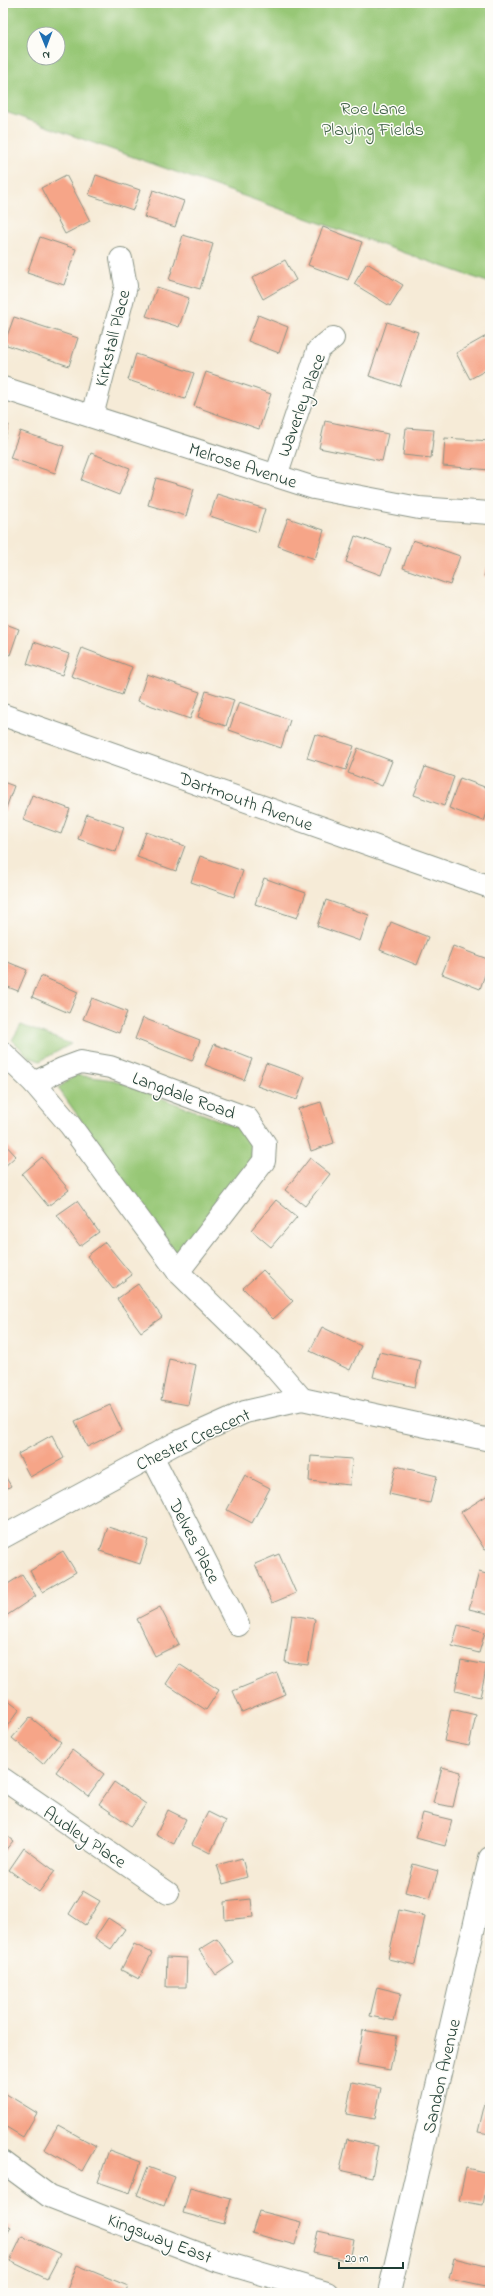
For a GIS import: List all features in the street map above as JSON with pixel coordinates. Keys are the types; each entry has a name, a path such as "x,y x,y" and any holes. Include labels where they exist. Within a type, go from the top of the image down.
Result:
{"street":[{"name":"Kirkstall Place","path":"92,416 126,286 121,259"},
{"name":"Waverley Place","path":"276,476 318,350 332,338"},
{"name":"Melrose Avenue","path":"3,388 314,488 419,508 490,513"},
{"name":"Dartmouth Avenue","path":"3,715 490,888"},
{"path":"3,1053 34,1083 70,1125 178,1272 270,1362 302,1399"},
{"name":"Langdale Road","path":"34,1083 81,1062 110,1067 246,1118 265,1144 264,1161 178,1272"},
{"name":"Chester Crescent","path":"3,1537 152,1456 245,1412 302,1399 490,1440"},
{"name":"Delves Place","path":"152,1456 238,1625"},
{"name":"Audley Place","path":"3,1779 168,1893"},
{"name":"Sandon Avenue","path":"389,2293 462,1987 490,1858"},
{"name":"Kingsway East","path":"3,2162 49,2196 215,2260 318,2292"}],"green space":[{"name":"Roe Lane Playing Fields","path":"3,3 490,3 490,283 3,111"},
{"path":"21,1025 71,1044 40,1061 29,1057 12,1040"},
{"path":"76,1075 114,1080 247,1131 255,1143 256,1153 180,1259 58,1088"}],"building":[{"path":"66,175 90,221 65,234 41,188"},
{"path":"96,175 140,190 133,210 89,195"},
{"path":"153,190 184,201 175,227 144,217"},
{"path":"323,227 362,242 348,280 308,265"},
{"path":"183,235 213,244 200,289 169,280"},
{"path":"40,237 76,249 64,285 27,273"},
{"path":"285,260 296,280 263,299 252,278"},
{"path":"367,263 403,285 390,306 354,284"},
{"path":"157,287 189,298 179,327 146,316"},
{"path":"258,315 288,327 279,353 248,341"},
{"path":"14,317 78,338 69,366 4,344"},
{"path":"387,322 418,332 400,386 369,376"},
{"path":"488,335 490,338 490,368 470,379 456,353"},
{"path":"136,354 194,373 185,399 128,380"},
{"path":"206,372 271,394 259,429 194,406"},
{"path":"325,421 388,434 382,461 319,448"},
{"path":"3,423 9,425 3,443"},
{"path":"406,428 434,430 431,458 403,455"},
{"path":"20,431 64,446 55,473 10,458"},
{"path":"445,438 490,441 490,470 443,466"},
{"path":"91,453 130,468 119,495 81,480"},
{"path":"156,478 194,489 186,516 148,505"},
{"path":"217,494 265,509 258,532 210,516"},
{"path":"288,518 324,530 315,559 278,546"},
{"path":"355,536 391,548 381,575 346,562"},
{"path":"413,540 460,556 450,585 403,568"},
{"path":"490,560 490,578 484,576"},
{"path":"3,623 19,629 10,655 3,652"},
{"path":"34,642 69,654 62,675 27,664"},
{"path":"82,648 132,667 122,695 71,676"},
{"path":"147,674 200,692 190,719 138,701"},
{"path":"206,691 234,700 226,726 198,717"},
{"path":"239,702 290,720 281,748 229,730"},
{"path":"315,734 354,746 346,770 307,758"},
{"path":"358,748 392,761 382,786 348,773"},
{"path":"425,767 454,777 444,806 414,795"},
{"path":"460,778 490,789 490,805 484,821 449,808"},
{"path":"3,782 14,786 5,811 3,810"},
{"path":"32,795 70,809 61,834 23,820"},
{"path":"87,814 124,827 116,852 78,839"},
{"path":"146,832 185,846 176,871 137,857"},
{"path":"200,856 243,871 234,897 191,882"},
{"path":"264,878 306,893 297,918 255,904"},
{"path":"326,900 369,915 360,941 317,926"},
{"path":"391,922 428,937 417,965 380,950"},
{"path":"453,946 490,960 480,989 442,974"},
{"path":"3,960 27,970 18,991 3,985"},
{"path":"41,976 78,992 69,1013 32,997"},
{"path":"92,998 127,1012 119,1033 83,1019"},
{"path":"143,1018 200,1040 192,1061 135,1039"},
{"path":"214,1044 252,1059 244,1080 205,1065"},
{"path":"266,1063 305,1077 297,1100 257,1086"},
{"path":"321,1102 334,1143 311,1151 298,1109"},
{"path":"3,1142 16,1156 3,1168"},
{"path":"42,1157 69,1190 48,1206 22,1174"},
{"path":"310,1158 330,1174 305,1206 285,1190"},
{"path":"276,1200 297,1217 271,1247 251,1230"},
{"path":"77,1201 99,1232 80,1246 57,1215"},
{"path":"105,1242 132,1275 113,1289 87,1256"},
{"path":"263,1270 293,1301 273,1319 243,1288"},
{"path":"138,1284 162,1317 141,1332 117,1299"},
{"path":"322,1327 361,1346 350,1370 310,1351"},
{"path":"379,1352 421,1361 415,1387 373,1377"},
{"path":"169,1359 196,1365 188,1405 161,1400"},
{"path":"110,1405 122,1430 87,1447 75,1421"},
{"path":"52,1435 64,1458 30,1477 18,1454"},
{"path":"311,1456 352,1459 350,1485 309,1481"},
{"path":"396,1466 437,1476 430,1503 389,1494"},
{"path":"3,1473 11,1486 3,1491"},
{"path":"245,1475 270,1488 252,1523 227,1510"},
{"path":"488,1495 490,1499 490,1547 485,1550 461,1512"},
{"path":"108,1527 148,1540 140,1564 100,1551"},
{"path":"63,1551 76,1572 42,1592 30,1571"},
{"path":"279,1554 296,1593 272,1603 255,1564"},
{"path":"479,1572 490,1575 490,1614 469,1609"},
{"path":"22,1575 36,1596 3,1618 3,1587"},
{"path":"160,1607 179,1644 155,1656 137,1619"},
{"path":"292,1615 315,1619 308,1665 285,1662"},
{"path":"458,1625 485,1632 479,1653 452,1646"},
{"path":"461,1660 487,1665 480,1697 455,1691"},
{"path":"179,1664 219,1690 206,1710 166,1684"},
{"path":"277,1673 285,1694 242,1712 233,1691"},
{"path":"3,1696 20,1709 4,1730 3,1729"},
{"path":"451,1709 476,1715 469,1746 444,1741"},
{"path":"30,1717 61,1742 43,1764 12,1738"},
{"path":"72,1750 104,1774 88,1796 56,1772"},
{"path":"442,1767 461,1772 453,1807 433,1803"},
{"path":"114,1782 146,1804 131,1826 99,1804"},
{"path":"168,1810 186,1819 174,1844 156,1835"},
{"path":"208,1812 226,1821 210,1853 192,1844"},
{"path":"423,1813 452,1820 445,1846 416,1838"},
{"path":"3,1833 13,1841 3,1853"},
{"path":"24,1848 55,1871 39,1892 9,1870"},
{"path":"242,1858 247,1877 223,1884 217,1865"},
{"path":"413,1864 438,1871 430,1899 405,1892"},
{"path":"83,1891 100,1901 85,1925 69,1914"},
{"path":"251,1899 253,1917 225,1920 224,1902"},
{"path":"399,1910 425,1916 415,1965 388,1959"},
{"path":"108,1918 125,1929 111,1949 95,1938"},
{"path":"217,1939 234,1963 216,1975 199,1950"},
{"path":"134,1944 152,1953 139,1979 121,1970"},
{"path":"167,1957 187,1958 186,1987 166,1987"},
{"path":"377,1987 401,1993 394,2021 370,2016"},
{"path":"363,2030 397,2036 390,2070 357,2064"},
{"path":"352,2082 381,2088 375,2119 346,2114"},
{"path":"490,2082 490,2134 478,2132"},
{"path":"3,2092 37,2113 23,2137 3,2125"},
{"path":"58,2125 96,2146 82,2171 44,2149"},
{"path":"347,2139 378,2146 372,2177 340,2170"},
{"path":"109,2150 141,2162 130,2193 98,2182"},
{"path":"148,2167 175,2177 164,2206 137,2195"},
{"path":"466,2168 489,2173 483,2205 459,2201"},
{"path":"190,2188 231,2199 224,2224 183,2213"},
{"path":"259,2211 301,2222 295,2245 252,2233"},
{"path":"3,2223 11,2227 3,2241"},
{"path":"318,2231 354,2239 350,2261 313,2253"},
{"path":"22,2236 60,2254 47,2279 10,2261"},
{"path":"454,2258 490,2267 486,2286 449,2278"},
{"path":"77,2265 128,2286 125,2293 66,2292"}]}
